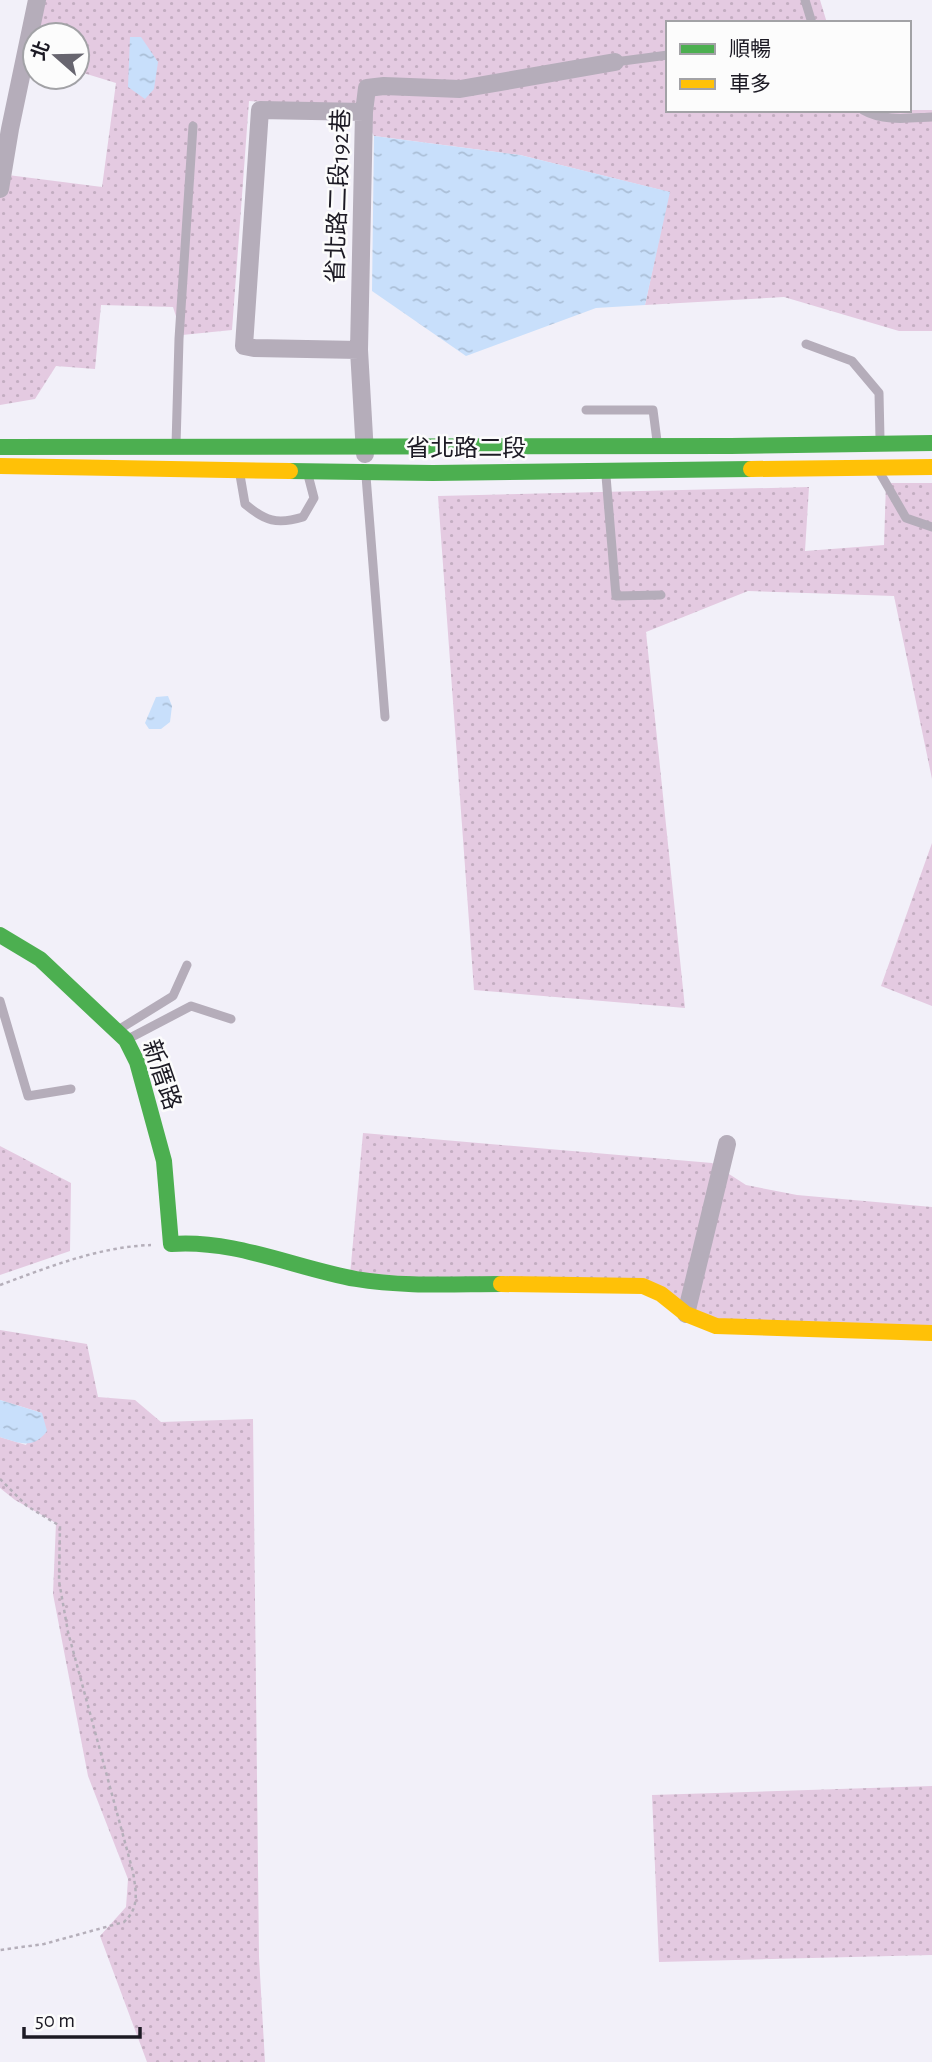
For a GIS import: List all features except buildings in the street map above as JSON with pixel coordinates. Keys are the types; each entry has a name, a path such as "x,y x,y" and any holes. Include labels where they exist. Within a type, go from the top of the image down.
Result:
{"main road":[{"name":"省北路二段","path":"0,447 932,443"},
{"name":"省北路二段","path":"0,466 433,473 932,467"},
{"name":"新厝路","path":"0,935 40,959 121,1036 137,1062 164,1161 171,1244"},
{"path":"171,1244 196,1242 356,1279 398,1283 643,1286 661,1294 686,1314 716,1326 932,1333"}],"street":[{"path":"0,189 37,0"},
{"name":"省北路二段192巷","path":"366,471 359,350 364,112 367,88 384,86 460,89 615,62"},
{"path":"359,350 254,348 244,345 260,110 364,112"},
{"path":"686,1314 727,1144"}],"lane":[{"path":"805,0 811,21"},
{"path":"615,62 666,55"},
{"path":"867,112 894,119 932,117"},
{"path":"176,446 179,339 193,126"},
{"path":"806,344 852,361 879,393 880,444"},
{"path":"586,410 653,410 657,446"},
{"path":"878,468 906,518 932,527"},
{"path":"239,470 245,504 262,518 285,522 303,517 314,498 306,470"},
{"path":"605,470 616,596 661,595"},
{"path":"366,471 385,717"},
{"path":"121,1036 173,996 187,965"},
{"path":"0,1001 28,1096 71,1089"},
{"path":"121,1036 191,1006 231,1019"}],"path":[{"path":"0,1285 82,1256 134,1246 171,1244"},
{"path":"0,1479 27,1506 60,1526 58,1581 68,1632 133,1872 137,1898 133,1914 124,1922 44,1944 0,1950"}],"shaded area":[{"path":"42,0 820,0 826,21 666,21 666,112 932,110 932,331 899,331 784,297 645,305 669,192 520,155 374,136 358,107 249,101 232,330 182,335 173,307 101,305 95,369 56,366 35,399 0,405 0,174 102,187 116,83 91,75 91,21 38,21"},
{"path":"886,483 932,483 932,779 894,596 748,591 646,632 685,1008 474,990 438,496 809,487 805,551 884,545"},
{"path":"932,843 932,1006 881,986"},
{"path":"363,1133 712,1163 746,1185 797,1195 932,1207 932,1332 704,1320 652,1289 350,1275"},
{"path":"0,1146 71,1183 70,1251 0,1275"},
{"path":"0,1330 87,1344 98,1397 135,1400 161,1422 253,1419 259,1957 265,2062 147,2062 100,1936 126,1907 128,1879 88,1776 53,1594 56,1523 15,1500 0,1488 0,1437 26,1445 42,1413 0,1400"},
{"path":"932,1786 932,1955 659,1962 652,1795"}],"water":[{"path":"130,37 141,37 158,62 154,89 145,99 128,87"},
{"path":"374,136 520,155 670,192 645,305 596,308 466,356 372,291"},
{"path":"168,696 172,706 170,722 161,729 149,729 145,723 156,697"},
{"path":"0,1400 42,1413 47,1431 31,1443 0,1437"}],"traffic: fast":[{"path":"0,447 731,446 932,443"},
{"path":"290,471 433,473 751,469"},
{"path":"0,935 40,959 126,1040 137,1062 164,1161 171,1244 241,1250 374,1282 501,1284"}],"traffic: slow":[{"path":"0,466 290,471"},
{"path":"751,469 932,467"},
{"path":"501,1284 643,1286 661,1294 686,1314 716,1326 932,1333"}]}
